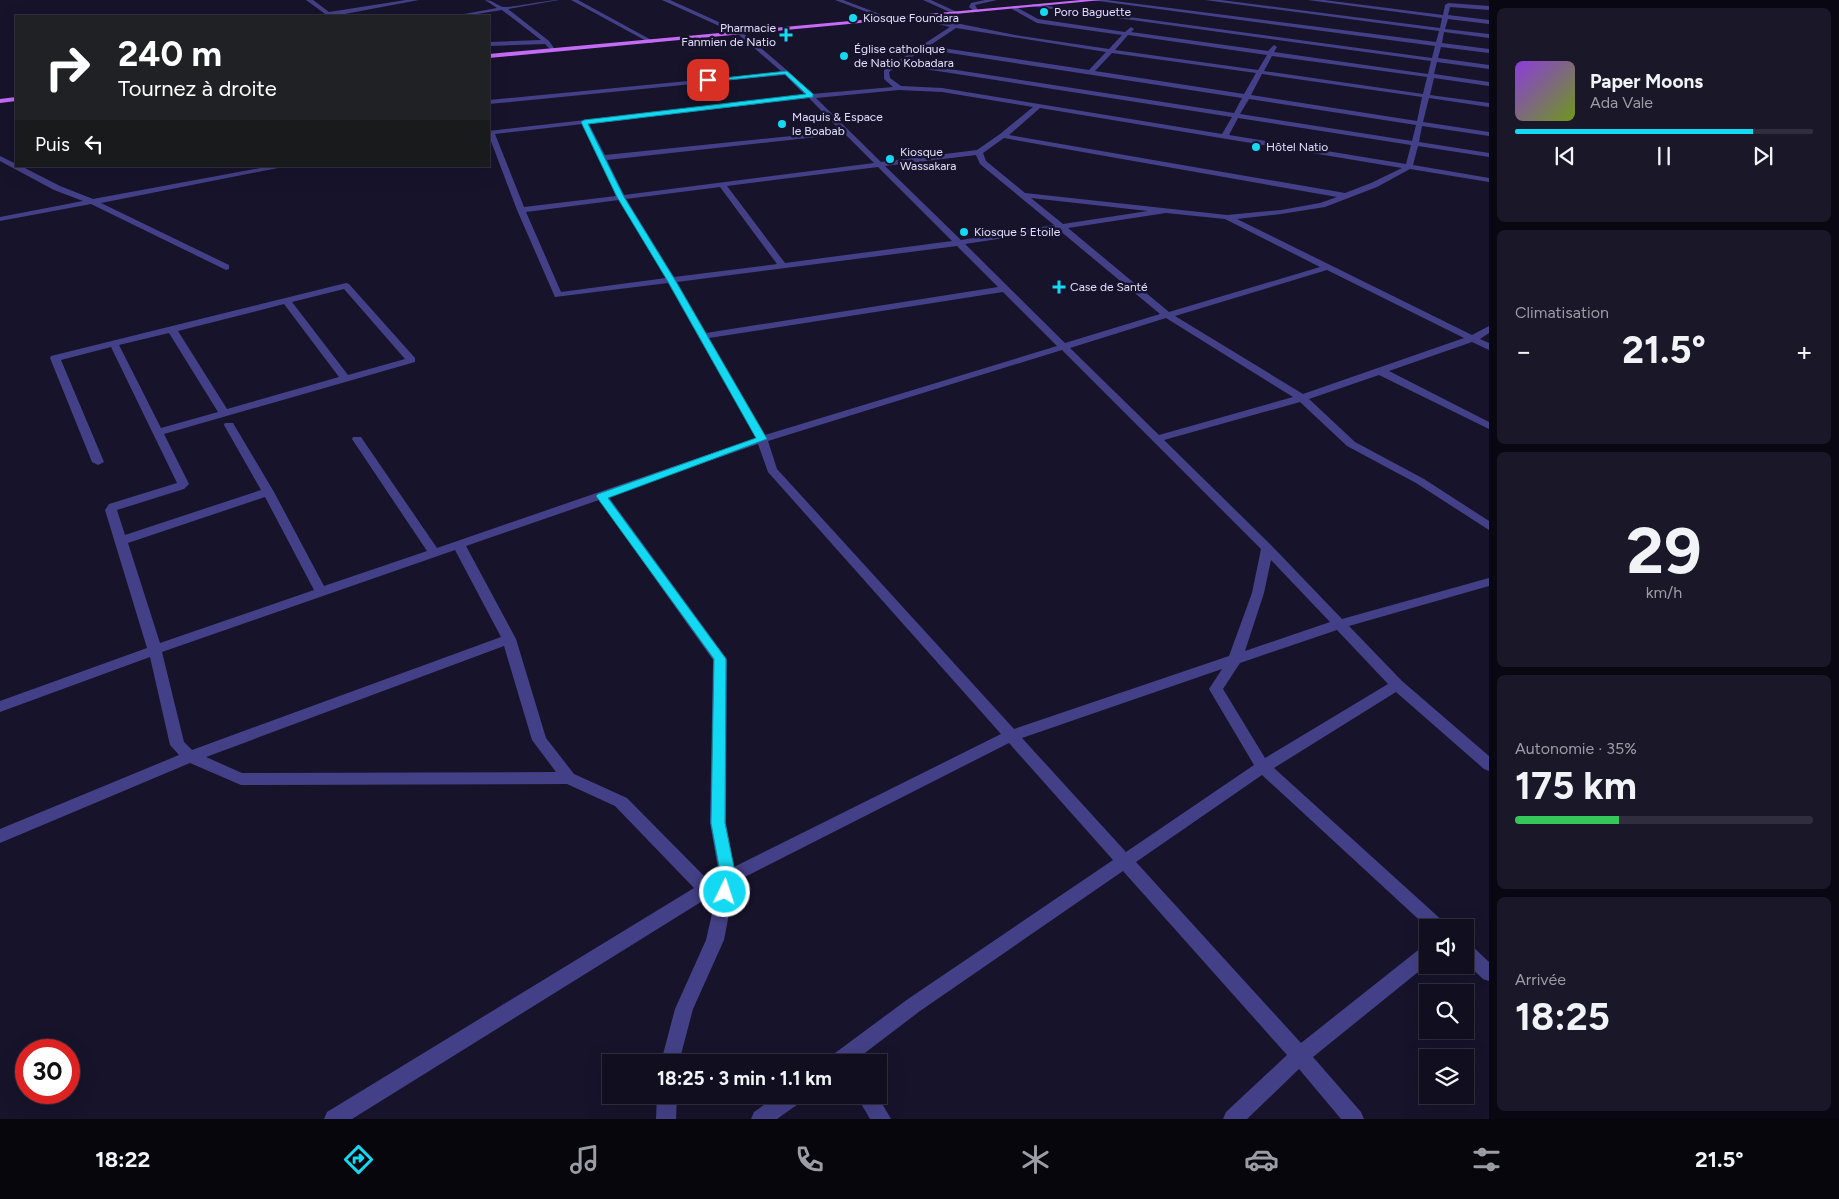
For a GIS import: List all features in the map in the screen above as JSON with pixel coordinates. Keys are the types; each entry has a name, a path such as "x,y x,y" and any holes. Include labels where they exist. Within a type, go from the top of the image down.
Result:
{"main road":[{"path":"490,56 1099,0"},
{"path":"0,101 15,99"}],"street":[{"path":"309,0 330,15 416,0"},
{"path":"488,0 503,8 547,42 554,50"},
{"path":"462,15 556,0"},
{"path":"574,0 652,42"},
{"path":"838,0 890,19"},
{"path":"926,0 956,13"},
{"path":"977,11 972,7 973,4 994,0"},
{"path":"1094,0 1489,51"},
{"path":"1090,74 1109,50 1127,34 1156,0"},
{"path":"1208,0 1489,36"},
{"path":"1311,0 1489,22"},
{"path":"667,1 679,1"},
{"path":"667,1 740,34 787,72 1062,347 1267,548 1398,685 1489,765"},
{"path":"1023,195 1227,217 1281,212 1322,205 1374,185 1409,167 1448,5 1489,8"},
{"path":"1033,6 1489,67"},
{"path":"1224,136 1244,97 1279,39 1292,12 1298,6"},
{"path":"1014,8 1036,21 1489,84"},
{"path":"916,17 955,26 1109,50 1489,105"},
{"path":"898,88 887,79 886,71 925,48 955,26"},
{"path":"490,44 547,42"},
{"path":"925,48 1489,134"},
{"path":"898,63 1489,155"},
{"path":"490,102 787,72"},
{"path":"1163,211 958,243 558,295 490,133 811,96 898,88 942,90 1489,180"},
{"path":"521,210 979,152 1003,136 1038,106"},
{"path":"584,122 621,197 762,439 772,470 1124,863 1300,1056 1354,1119"},
{"path":"602,158 848,132"},
{"path":"1003,136 1346,196"},
{"path":"979,152 983,162 1167,315 1302,398 1351,444 1420,480 1489,526"},
{"path":"0,158 15,166"},
{"path":"17,167 57,188 93,202 226,266"},
{"path":"0,219 279,167"},
{"path":"722,185 782,265"},
{"path":"1227,217 1489,347"},
{"path":"0,707 155,650 762,439 1328,267"},
{"path":"98,462 55,358 346,286 411,360 223,412 159,432"},
{"path":"703,336 1004,289"},
{"path":"286,301 346,379"},
{"path":"172,329 223,412"},
{"path":"1156,439 1302,398 1472,339 1489,329"},
{"path":"114,344 159,432 182,484 180,487 113,507 111,510 155,650 177,745 190,758 241,779 569,778 620,802 706,889"},
{"path":"1380,371 1489,426"},
{"path":"229,425 268,492 321,592"},
{"path":"357,439 434,553"},
{"path":"121,541 268,492"},
{"path":"602,496 720,659 718,823 728,877 715,940 684,1009 672,1054"},
{"path":"458,544 509,639 539,740 569,778"},
{"path":"1267,548 1258,593 1235,660 1216,689 1263,767 1429,919"},
{"path":"334,1119 706,889 1010,736 1339,624 1489,582"},
{"path":"0,836 190,758 509,639"},
{"path":"851,1054 914,1004 1263,767 1398,685"},
{"path":"1474,959 1489,973"},
{"path":"1233,1119 1300,1056 1419,960"},
{"path":"666,1119 667,1104"},
{"path":"761,1119 782,1104"},
{"path":"872,1104 882,1119"}],"place":[{"name":"Poro Baguette","path":"1044,12"},
{"name":"Kiosque Foundara","path":"853,18"},
{"name":"Pharmacie Fanmien de Natio","path":"786,35"},
{"name":"Église catholique de Natio Kobadara","path":"844,56"},
{"name":"Maquis & Espace le Boabab","path":"782,124"},
{"name":"Hôtel Natio","path":"1256,147"},
{"name":"Kiosque Wassakara","path":"890,159"},
{"name":"Kiosque 5 Etoile","path":"964,232"},
{"name":"Case de Santé","path":"1059,287"}],"route":[{"path":"708,80 787,72 811,96 584,122 621,197 762,439 602,496 720,659 718,823 728,877 725,892"}]}
